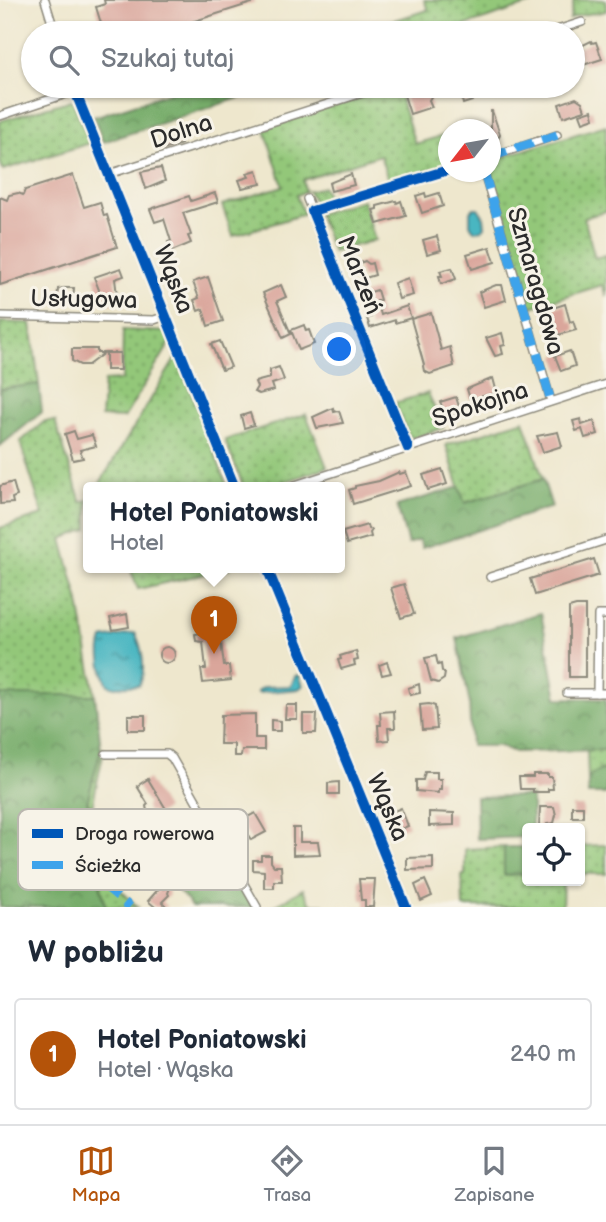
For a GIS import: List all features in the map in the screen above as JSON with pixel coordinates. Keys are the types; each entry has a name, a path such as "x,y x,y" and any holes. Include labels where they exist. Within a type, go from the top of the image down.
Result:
{"street":[{"path":"44,0 51,21"},
{"path":"0,116 48,98"},
{"name":"Wąska","path":"78,98 233,482"},
{"name":"Dolna","path":"109,174 346,98"},
{"path":"501,154 556,135"},
{"name":"Marzeń","path":"408,448 312,211 438,173"},
{"name":"Szmaragdowa","path":"487,182 551,401"},
{"path":"307,199 312,211"},
{"name":"Usługowa","path":"0,316 154,320 166,316"},
{"name":"Spokojna","path":"304,482 606,384"},
{"path":"491,576 606,540"},
{"name":"Wąska","path":"269,573 406,907"},
{"path":"567,693 602,693 598,615 606,615"},
{"path":"106,754 167,754 172,758 201,809"},
{"path":"247,890 257,907"}],"green space":[{"path":"424,0 543,0 479,21 391,21 428,10"},
{"path":"574,0 606,0 606,11 570,19"},
{"path":"153,98 239,98 103,142 94,117"},
{"path":"360,98 400,98 415,144 438,137 438,167 389,183 380,155 303,180 305,192 296,195 304,214 233,236 222,205 283,186 264,127"},
{"path":"72,100 90,143 3,170 0,161 0,121"},
{"path":"606,125 606,211 584,218 595,258 606,255 606,296 602,285 528,308 526,289 523,287 493,182 501,182 501,157"},
{"path":"323,187 329,202 316,204 308,191"},
{"path":"363,200 375,240 333,252 318,214"},
{"path":"0,322 31,323 39,384 0,389"},
{"path":"123,330 169,332 172,340 124,418 101,417 104,381 122,380"},
{"path":"177,356 226,482 101,482"},
{"path":"39,384 42,412 0,446 0,389"},
{"path":"428,393 443,428 413,438 408,435 395,403"},
{"path":"306,414 327,467 283,482 242,482 225,440"},
{"path":"524,420 543,479 464,503 446,445"},
{"path":"45,421 55,421 83,501 83,531 62,539 79,602 95,695 0,695 0,528 43,515 20,442"},
{"path":"543,479 552,507 422,548 419,540 408,544 397,506 459,487 465,503"},
{"path":"132,573 208,573 138,589"},
{"path":"541,613 557,698 606,699 606,750 515,752 499,746 471,746 469,700 457,638"},
{"path":"0,695 95,695 101,749 87,802 94,809 18,809 18,890 102,890 106,907 0,907"},
{"path":"101,749 104,749 92,807 87,802"},
{"path":"587,750 606,750 606,769 588,778"},
{"path":"606,769 606,794 588,794 588,778"},
{"path":"532,796 532,823 522,823 522,837 477,839 476,797"},
{"path":"606,845 606,874 585,874 585,846"},
{"path":"504,847 505,875 522,874 522,886 563,886 562,907 463,907 462,875 465,875 465,849"},
{"path":"504,847 522,847 522,874 504,875"},
{"path":"303,889 310,904 323,904 324,907 273,907"},
{"path":"102,890 121,890 138,907 106,907"},
{"path":"177,890 243,890 253,907 191,907"}],"water":[{"path":"478,208 484,217 485,227 482,230 474,231 470,224 470,211"},
{"path":"135,633 143,659 143,673 139,685 108,685 101,662 103,639"},
{"path":"299,675 303,686 298,689 258,693 258,690 265,687 291,686 295,676"}],"building":[{"path":"104,0 255,0 195,21 100,21 96,7 105,4"},
{"path":"596,42 602,59 585,64 585,44"},
{"path":"405,98 430,98 432,107 410,114"},
{"path":"462,98 471,98 472,101 463,104"},
{"path":"576,98 582,102 585,110 563,117 559,104"},
{"path":"592,110 594,118 583,122 580,114"},
{"path":"179,138 181,144 163,150 161,143"},
{"path":"161,168 165,181 146,189 141,172"},
{"path":"257,170 261,184 242,188 239,180 249,177 247,173"},
{"path":"351,174 354,185 331,191 329,183"},
{"path":"73,175 84,207 100,202 117,247 0,285 0,197 7,200 9,195 23,195 25,190"},
{"path":"215,193 218,202 183,213 191,243 172,251 164,219 155,222 150,209 189,196 191,201"},
{"path":"425,193 426,197 439,193 443,206 422,213 416,196"},
{"path":"401,201 406,216 377,224 373,210 377,209 377,206"},
{"path":"437,236 441,250 427,254 423,240"},
{"path":"490,247 495,262 472,269 467,254"},
{"path":"365,261 372,263 375,275 362,279 357,264"},
{"path":"121,268 124,276 115,279 117,295 127,296 126,304 98,303 99,290 94,277"},
{"path":"452,268 456,279 441,284 440,271"},
{"path":"208,277 223,321 208,326 203,309 198,311 194,300 199,298 193,282"},
{"path":"408,278 413,295 399,299 394,283"},
{"path":"281,285 286,297 277,301 291,334 283,338 263,293"},
{"path":"502,285 506,300 484,307 479,292"},
{"path":"74,288 73,301 57,303 58,289"},
{"path":"377,290 381,315 407,306 411,318 370,328 367,318 371,317 364,294"},
{"path":"565,304 570,322 573,321 576,330 558,335 550,309"},
{"path":"431,313 441,350 450,347 454,366 430,374 424,371 411,319"},
{"path":"304,325 314,344 299,350 291,330"},
{"path":"502,333 505,345 501,346 503,354 495,356 486,338"},
{"path":"220,341 231,367 222,370 211,344"},
{"path":"72,349 97,349 97,353 104,353 88,365 80,365 72,361"},
{"path":"570,351 575,366 561,371 555,356"},
{"path":"106,353 120,353 120,370 106,370"},
{"path":"279,367 284,380 272,384 274,390 259,394 254,392 257,387 255,382 270,378 270,370"},
{"path":"493,378 497,393 470,399 467,389"},
{"path":"456,397 461,413 447,417 440,402"},
{"path":"333,408 334,412 339,411 343,423 317,428 313,417"},
{"path":"250,413 254,425 244,428 241,416"},
{"path":"581,419 582,425 594,421 598,434 585,438 582,429 576,431 573,421"},
{"path":"74,431 77,439 92,435 96,446 80,450 83,458 73,460 65,434"},
{"path":"558,432 562,446 543,452 537,436"},
{"path":"442,469 447,484 428,490 423,475"},
{"path":"399,472 406,472 411,486 353,504 349,490"},
{"path":"13,482 17,496 12,498 13,503 0,504 0,486"},
{"path":"367,525 368,529 372,530 371,537 347,544 345,531"},
{"path":"594,559 599,575 535,595 530,579"},
{"path":"404,584 414,614 401,618 391,588"},
{"path":"216,602 224,666 229,666 231,680 203,683 201,669 206,669 203,642 196,641 195,634 202,633 198,604"},
{"path":"585,606 585,677 569,677 569,608"},
{"path":"127,614 129,627 113,630 110,618"},
{"path":"167,647 173,649 173,661 167,663 161,661 159,655 161,649"},
{"path":"356,651 358,660 354,661 355,665 341,669 338,660 341,659 340,656"},
{"path":"436,656 438,665 441,664 445,673 444,679 438,683 431,681 425,658"},
{"path":"387,662 391,673 382,675 379,665"},
{"path":"419,684 420,693 410,695 408,688"},
{"path":"286,705 297,705 297,719 285,719"},
{"path":"420,705 435,706 437,729 422,730"},
{"path":"394,711 395,728 388,728 389,740 379,741 380,712"},
{"path":"255,714 255,738 264,738 264,750 242,750 241,756 234,756 234,744 220,744 221,715"},
{"path":"303,714 317,714 316,733 303,733"},
{"path":"128,715 145,715 145,730 128,730"},
{"path":"271,720 280,721 280,731 271,731"},
{"path":"425,772 437,772 437,779 441,779 441,790 438,790 438,793 416,791 416,780 423,780"},
{"path":"533,774 548,774 548,777 552,777 553,789 548,789 548,792 533,792 533,789 520,789 519,777 533,777"},
{"path":"148,779 166,809 147,809 148,804 137,786"},
{"path":"339,782 339,794 328,794 328,783"},
{"path":"572,806 583,806 583,817 572,817"},
{"path":"540,807 554,807 554,823 539,823"},
{"path":"401,808 408,826 394,832 389,813"},
{"path":"429,812 454,813 454,825 429,826"},
{"path":"255,813 266,832 251,840 248,835 248,817"},
{"path":"293,828 300,828 300,842 318,842 320,854 293,855"},
{"path":"261,855 271,855 274,866 281,866 282,881 274,881 274,888 264,888 264,871 253,870 253,860 261,860"},
{"path":"433,857 433,869 407,870 407,858"},
{"path":"359,879 375,879 373,907 365,907 365,900 361,900"},
{"path":"425,880 432,896 421,901 415,885"},
{"path":"158,890 169,890 169,895 162,902 167,907 155,907 148,901"}],"marked path":[{"path":"501,153 557,135"},
{"path":"487,182 551,401"},
{"path":"110,890 130,907"}],"cycle path":[{"path":"78,98 233,482"},
{"path":"408,448 312,211 438,173"},
{"path":"269,573 406,907"}],"place":[{"name":"Hotel Poniatowski","path":"214,654"}]}
